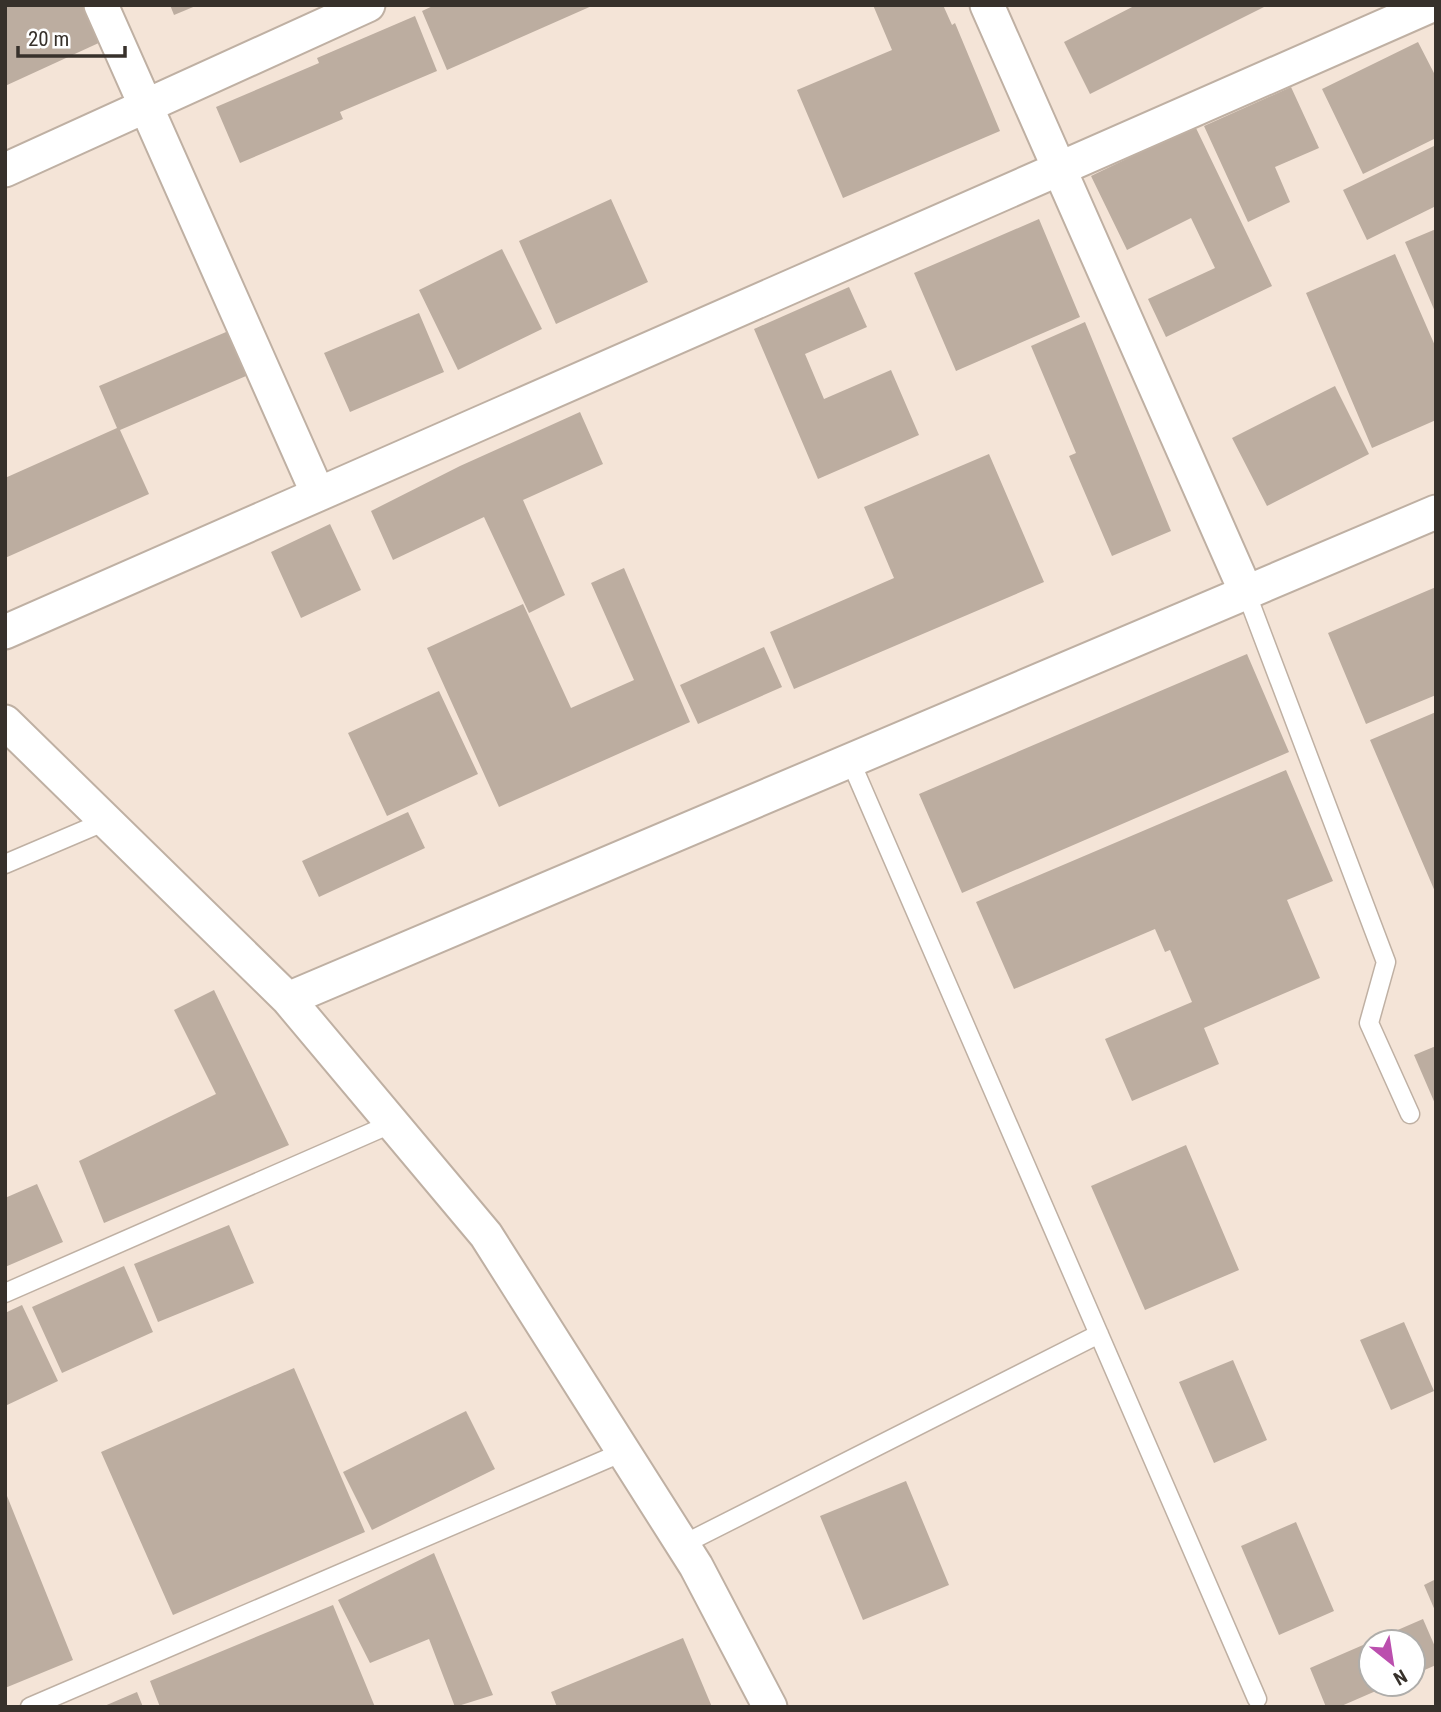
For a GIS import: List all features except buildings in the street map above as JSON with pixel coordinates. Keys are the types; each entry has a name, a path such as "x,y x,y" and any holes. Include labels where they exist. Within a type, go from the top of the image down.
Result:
{"street":[{"path":"101,5 318,494"},
{"path":"5,170 369,5"},
{"path":"987,5 1246,592"},
{"path":"5,632 1432,5"},
{"path":"288,999 1436,512"},
{"path":"5,722 288,999 486,1235 682,1545 770,1707"}],"lane":[{"path":"1246,592 1386,962 1369,1023 1410,1114"},
{"path":"850,760 1257,1699"},
{"path":"5,863 106,821"},
{"path":"5,1293 393,1123"},
{"path":"682,1545 1099,1334"},
{"path":"30,1707 624,1452"}]}
